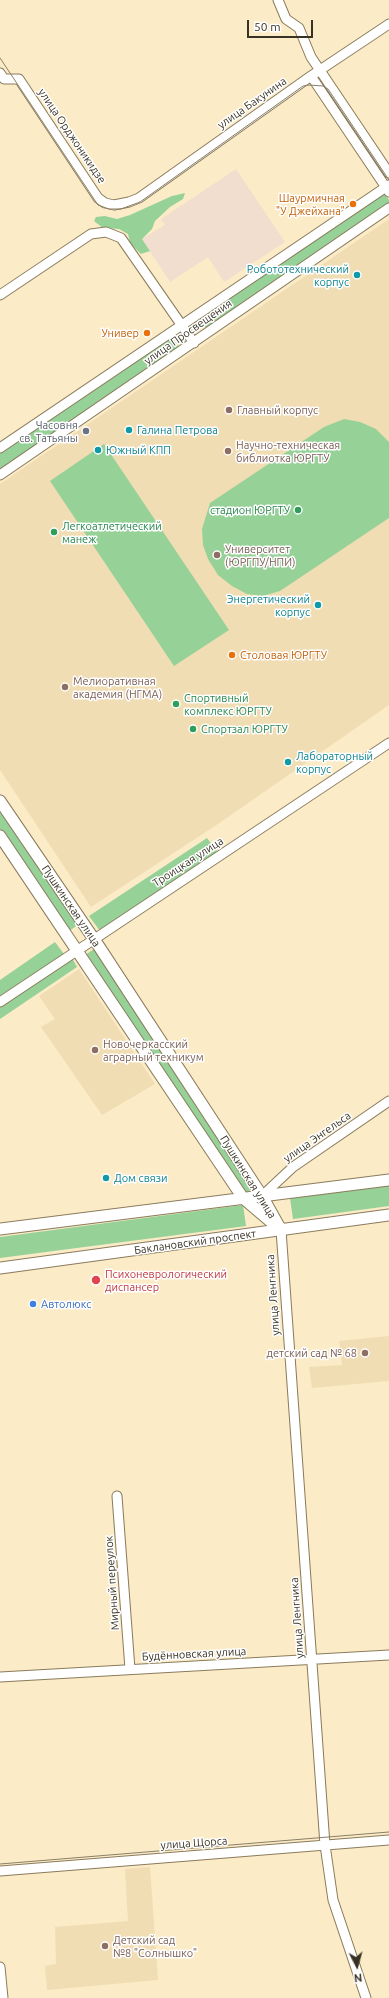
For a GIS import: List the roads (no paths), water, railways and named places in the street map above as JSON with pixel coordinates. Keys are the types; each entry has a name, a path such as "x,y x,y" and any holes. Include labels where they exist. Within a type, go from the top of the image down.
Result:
{"main road":[{"name":"Пушкинская улица","path":"0,801 93,938 262,1196 280,1230"},
{"name":"Пушкинская улица","path":"0,836 243,1198 280,1230"},
{"path":"0,1230 389,1180"},
{"name":"Баклановский проспект","path":"0,1268 389,1215"}],"street":[{"path":"278,0 286,19 299,28 311,57 389,173"},
{"name":"улица Бакунина","path":"130,202 139,198 311,76 389,24"},
{"name":"улица Орджоникидзе","path":"0,73 4,79 18,78 98,198 105,203 114,205 130,202"},
{"path":"311,76 388,188"},
{"name":"улица Просвещения","path":"0,448 388,188"},
{"name":"улица Просвещения","path":"0,475 389,208"},
{"path":"0,295 91,234 106,232 121,238 194,343"},
{"name":"Троицкая улица","path":"0,1002 93,938 389,743"},
{"name":"улица Энгельса","path":"262,1196 293,1167 389,1101"},
{"name":"улица Ленгника","path":"280,1230 325,1845 333,1900 366,1998"},
{"name":"Мирный переулок","path":"117,1496 130,1669"},
{"name":"Будённовская улица","path":"0,1677 389,1655"},
{"name":"улица Щорса","path":"0,1871 389,1840"},
{"path":"0,1967 3,1998"}],"tram line":[{"path":"0,58 98,205 109,209 121,209 140,202 303,86 309,85 323,86 328,89 389,180"},
{"path":"0,1864 389,1832"}],"place":[{"name":"Шаурмичная \"У Джейхана\"","path":"353,204"},
{"name":"Робототехнический корпус","path":"357,275"},
{"name":"Универ","path":"147,333"},
{"name":"Главный корпус","path":"229,410"},
{"name":"Галина Петрова","path":"129,430"},
{"name":"Часовня св. Татьяны","path":"86,431"},
{"name":"Южный КПП","path":"98,450"},
{"name":"Научно-техническая библиотка ЮРГТУ","path":"228,451"},
{"name":"стадион ЮРГТУ","path":"298,510"},
{"name":"Легкоатлетический манеж","path":"54,532"},
{"name":"Университет (ЮРГПУ/НПИ)","path":"217,555"},
{"name":"Энергетический корпус","path":"318,605"},
{"name":"Столовая ЮРГТУ","path":"232,655"},
{"name":"Мелиоративная академия (НГМА)","path":"65,687"},
{"name":"Спортивный комплекс ЮРГТУ","path":"176,704"},
{"name":"Спортзал ЮРГТУ","path":"193,729"},
{"name":"Лабораторный корпус","path":"288,762"},
{"name":"Новочеркасский аграрный техникум","path":"95,1050"},
{"name":"Дом связи","path":"106,1178"},
{"name":"Психоневрологический диспансер","path":"96,1280"},
{"name":"Автолюкс","path":"33,1304"},
{"name":"детский сад № 68","path":"365,1353"},
{"name":"Детский сад №8 \"Солнышко\"","path":"105,1946"}]}
